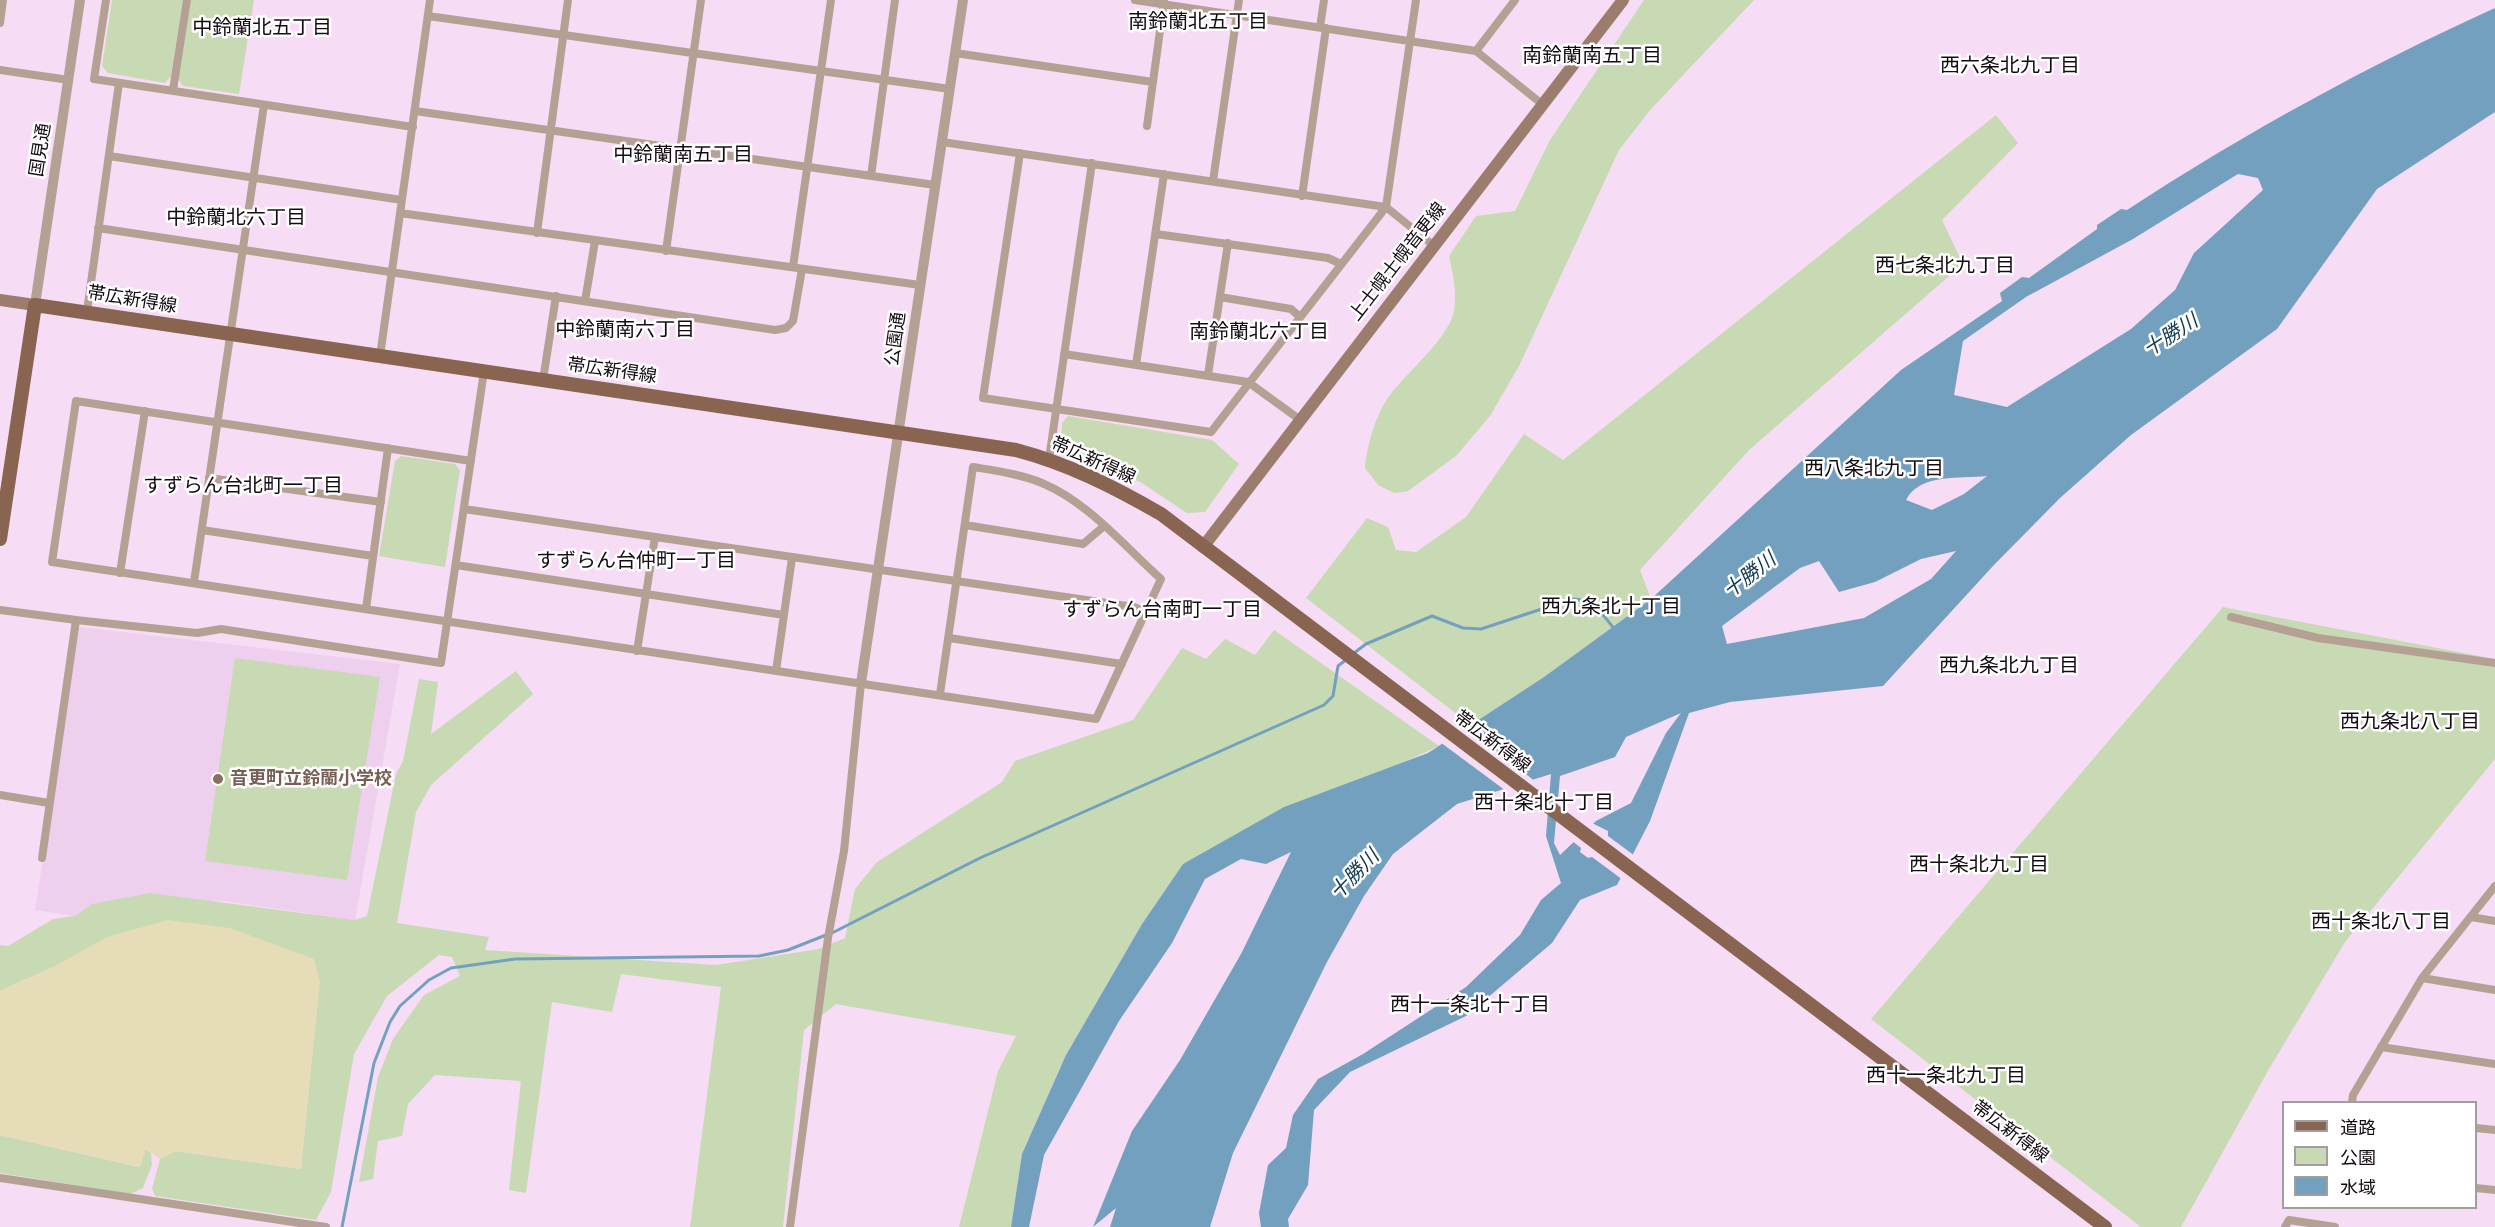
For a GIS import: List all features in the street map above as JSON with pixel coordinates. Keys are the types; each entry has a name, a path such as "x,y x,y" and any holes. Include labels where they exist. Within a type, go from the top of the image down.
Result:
{"main road":[{"name":"上士幌士幌音更線","path":"1203,546 1623,0"},
{"path":"0,300 35,305 0,539"},
{"name":"帯広新得線","path":"35,305 1016,450 1048,459 1105,482 1161,514 2105,1227"}],"street":[{"path":"0,23 3,0"},
{"name":"国見通","path":"35,305 80,0"},
{"path":"106,0 94,79 412,127"},
{"path":"173,90 187,0"},
{"path":"380,356 430,0"},
{"path":"537,233 568,0"},
{"path":"666,251 701,0"},
{"path":"98,228 775,330 786,328 794,321 807,166 831,0"},
{"path":"871,176 895,0"},
{"name":"公園通","path":"861,683 963,0"},
{"path":"1135,0 1164,2 1476,51 1542,104"},
{"path":"1213,181 1239,0"},
{"path":"1302,196 1323,28 1324,0"},
{"path":"1020,153 983,398 1211,432 1386,207 1416,0"},
{"path":"1476,51 1515,0"},
{"path":"1147,126 1164,2"},
{"path":"428,16 950,89"},
{"path":"955,53 1153,82"},
{"path":"0,70 69,80"},
{"path":"87,311 119,83"},
{"path":"194,582 264,105"},
{"path":"415,111 935,185"},
{"path":"942,142 1386,207 1433,245"},
{"path":"109,156 402,200"},
{"path":"1048,459 1092,164"},
{"path":"1136,365 1164,174"},
{"path":"400,213 920,285"},
{"path":"1156,234 1328,258 1341,264"},
{"path":"585,301 595,241"},
{"path":"1208,375 1228,243"},
{"path":"543,380 556,296"},
{"path":"1220,297 1291,309 1300,317"},
{"path":"1064,354 1248,382 1299,419"},
{"path":"0,610 197,633 221,629 441,663 484,371"},
{"path":"471,461 76,401 52,562 1096,718 1161,579 1079,505 1044,484 1020,476 974,467 940,694"},
{"path":"120,573 145,411"},
{"path":"366,609 388,448"},
{"path":"209,478 381,502"},
{"path":"464,509 1134,607 1146,612"},
{"path":"965,525 1083,543 1103,527"},
{"path":"202,530 373,556"},
{"path":"637,651 655,537"},
{"path":"776,671 792,558"},
{"path":"456,565 784,615"},
{"path":"2231,617 2318,638 2495,663"},
{"path":"42,858 76,620"},
{"path":"949,638 1122,664"},
{"path":"790,1227 828,938 844,851 861,683"},
{"path":"0,795 49,803"},
{"path":"2352,1101 2353,1095 2422,978 2495,886"},
{"path":"2471,917 2495,921"},
{"path":"2422,978 2495,990"},
{"path":"2381,1047 2495,1064"},
{"path":"2477,1128 2495,1131"},
{"path":"0,1178 326,1227"},
{"path":"2477,1188 2495,1190"},
{"path":"2285,1227 2289,1220 2335,1227"}],"shaded area":[{"name":"音更町立鈴蘭小学校","path":"79,627 400,664 355,920 224,901 93,904 75,916 35,910"}],"green space":[{"path":"112,0 183,0 171,76 165,83 108,73 102,66"},
{"path":"191,0 254,0 239,94 183,86 178,79"},
{"path":"1644,0 1754,0 1651,109 1619,150 1519,366 1490,416 1456,456 1408,491 1394,493 1378,485 1365,468 1373,430 1380,411 1397,386 1436,343 1451,321 1455,297 1449,256 1476,216 1515,211 1550,140"},
{"path":"1996,115 2018,143 1942,220 1963,264 1749,450 1640,570 1651,599 1544,677 1471,725 1306,598 1367,518 1388,527 1396,550 1416,552 1466,517 1524,434 1563,460"},
{"path":"1068,416 1212,440 1239,464 1205,512 1187,513 1142,483 1061,446 1062,423"},
{"path":"401,456 455,464 460,470 445,567 379,556 395,461"},
{"path":"2223,607 2495,659 2495,759 2345,942 2269,1069 2181,1227 2141,1227 1871,1019"},
{"path":"1274,630 1439,746 1183,864 1142,924 1066,1055 1022,1154 1011,1227 959,1227 998,1071 1016,1036 836,1004 804,1030 783,1227 690,1227 721,987 621,974 612,1012 552,1002 526,1193 509,1190 521,1081 435,1075 408,1104 402,1136 378,1141 373,1179 359,1182 378,1077 393,1039 424,995 460,976 452,957 439,955 387,996 354,1054 331,1192 316,1220 155,1196 152,1189 160,1159 176,1151 301,1169 309,1086 51,968 0,991 0,945 8,946 53,919 75,916 92,904 150,893 355,920 367,916 396,774 403,761 419,679 438,682 431,734 516,671 533,694 431,785 416,812 397,923 489,937 485,950 716,965 819,949 845,938 855,889 877,862 1002,782 1015,761 1133,720 1182,648 1206,659 1225,639 1255,655"},
{"path":"235,658 380,677 347,880 205,861"},
{"path":"0,1135 139,1167 145,1149 151,1153 152,1165 143,1188 130,1194 0,1173"}],"sand":[{"path":"168,920 230,928 314,959 320,982 301,1169 177,1151 160,1159 146,1149 140,1167 0,1135 0,991 51,968 107,937"}],"water":[{"name":"十勝川","path":"2495,8 2495,112 2377,189 2277,329 2131,435 2060,498 1993,566 1883,686 1730,702 1689,713 1650,821 1617,885 1580,900 1552,943 1466,1016 1350,1072 1314,1110 1308,1185 1288,1219 1289,1227 1261,1227 1259,1213 1268,1165 1286,1148 1293,1115 1318,1079 1363,1054 1466,987 1520,935 1541,900 1561,883 1546,836 1551,774 1457,804 1393,854 1364,896 1327,962 1233,1153 1210,1227 1110,1227 1116,1208 1093,1227 1132,1131 1180,1060 1241,954 1291,852 1266,864 1241,859 1205,879 1172,943 1119,1021 1044,1155 1029,1227 1011,1227 1022,1154 1066,1055 1142,924 1183,864 1284,807 1428,753 1544,677 1651,599 1901,370 2002,301 2000,293 2022,277 2029,278 2121,209 2127,210 2216,154 2307,102","holes":["2238,174 2258,178 2263,190 2194,253 2175,290 2131,329 2007,407 1954,395 1963,341 2026,297 2133,239","1987,476 1964,494 1932,510 1906,500 1912,491 1921,485 1953,478","1956,551 1931,579 1864,618 1727,644 1722,626 1800,568 1819,561 1839,592 1875,582 1921,559","1681,713 1666,733 1631,803 1596,821 1560,855 1554,843 1560,776 1615,757 1626,737"]}],"pier":[{"path":"1464,726 1536,782 1506,791 1440,742"},
{"path":"1590,822 1608,831 1608,836 1635,856 1623,880 1592,857 1588,858 1580,852 1581,848 1572,841"}],"waterway":[{"path":"1354,653 1366,644 1432,616 1463,628 1481,629 1572,599 1592,605 1615,630"},
{"path":"832,933 980,858 1324,705 1333,696 1338,666 1347,659"},
{"path":"342,1227 374,1063 390,1022 400,1006 429,980 451,968 515,959 759,956 788,950 826,935"}],"place":[{"name":"音更町立鈴蘭小学校","path":"218,779"}],"district":[{"name":"南鈴蘭北五丁目","path":"1198,22"},
{"name":"中鈴蘭北五丁目","path":"262,28"},
{"name":"南鈴蘭南五丁目","path":"1592,56"},
{"name":"西六条北九丁目","path":"2010,66"},
{"name":"中鈴蘭南五丁目","path":"683,155"},
{"name":"中鈴蘭北六丁目","path":"236,218"},
{"name":"西七条北九丁目","path":"1945,266"},
{"name":"中鈴蘭南六丁目","path":"625,330"},
{"name":"南鈴蘭北六丁目","path":"1259,332"},
{"name":"西八条北九丁目","path":"1874,469"},
{"name":"すずらん台北町一丁目","path":"243,486"},
{"name":"すずらん台仲町一丁目","path":"636,561"},
{"name":"西九条北十丁目","path":"1611,607"},
{"name":"すずらん台南町一丁目","path":"1162,610"},
{"name":"西九条北九丁目","path":"2009,666"},
{"name":"西九条北八丁目","path":"2410,722"},
{"name":"西十条北十丁目","path":"1544,803"},
{"name":"西十条北九丁目","path":"1979,865"},
{"name":"西十条北八丁目","path":"2381,922"},
{"name":"西十一条北十丁目","path":"1470,1005"},
{"name":"西十一条北九丁目","path":"1946,1076"}]}
